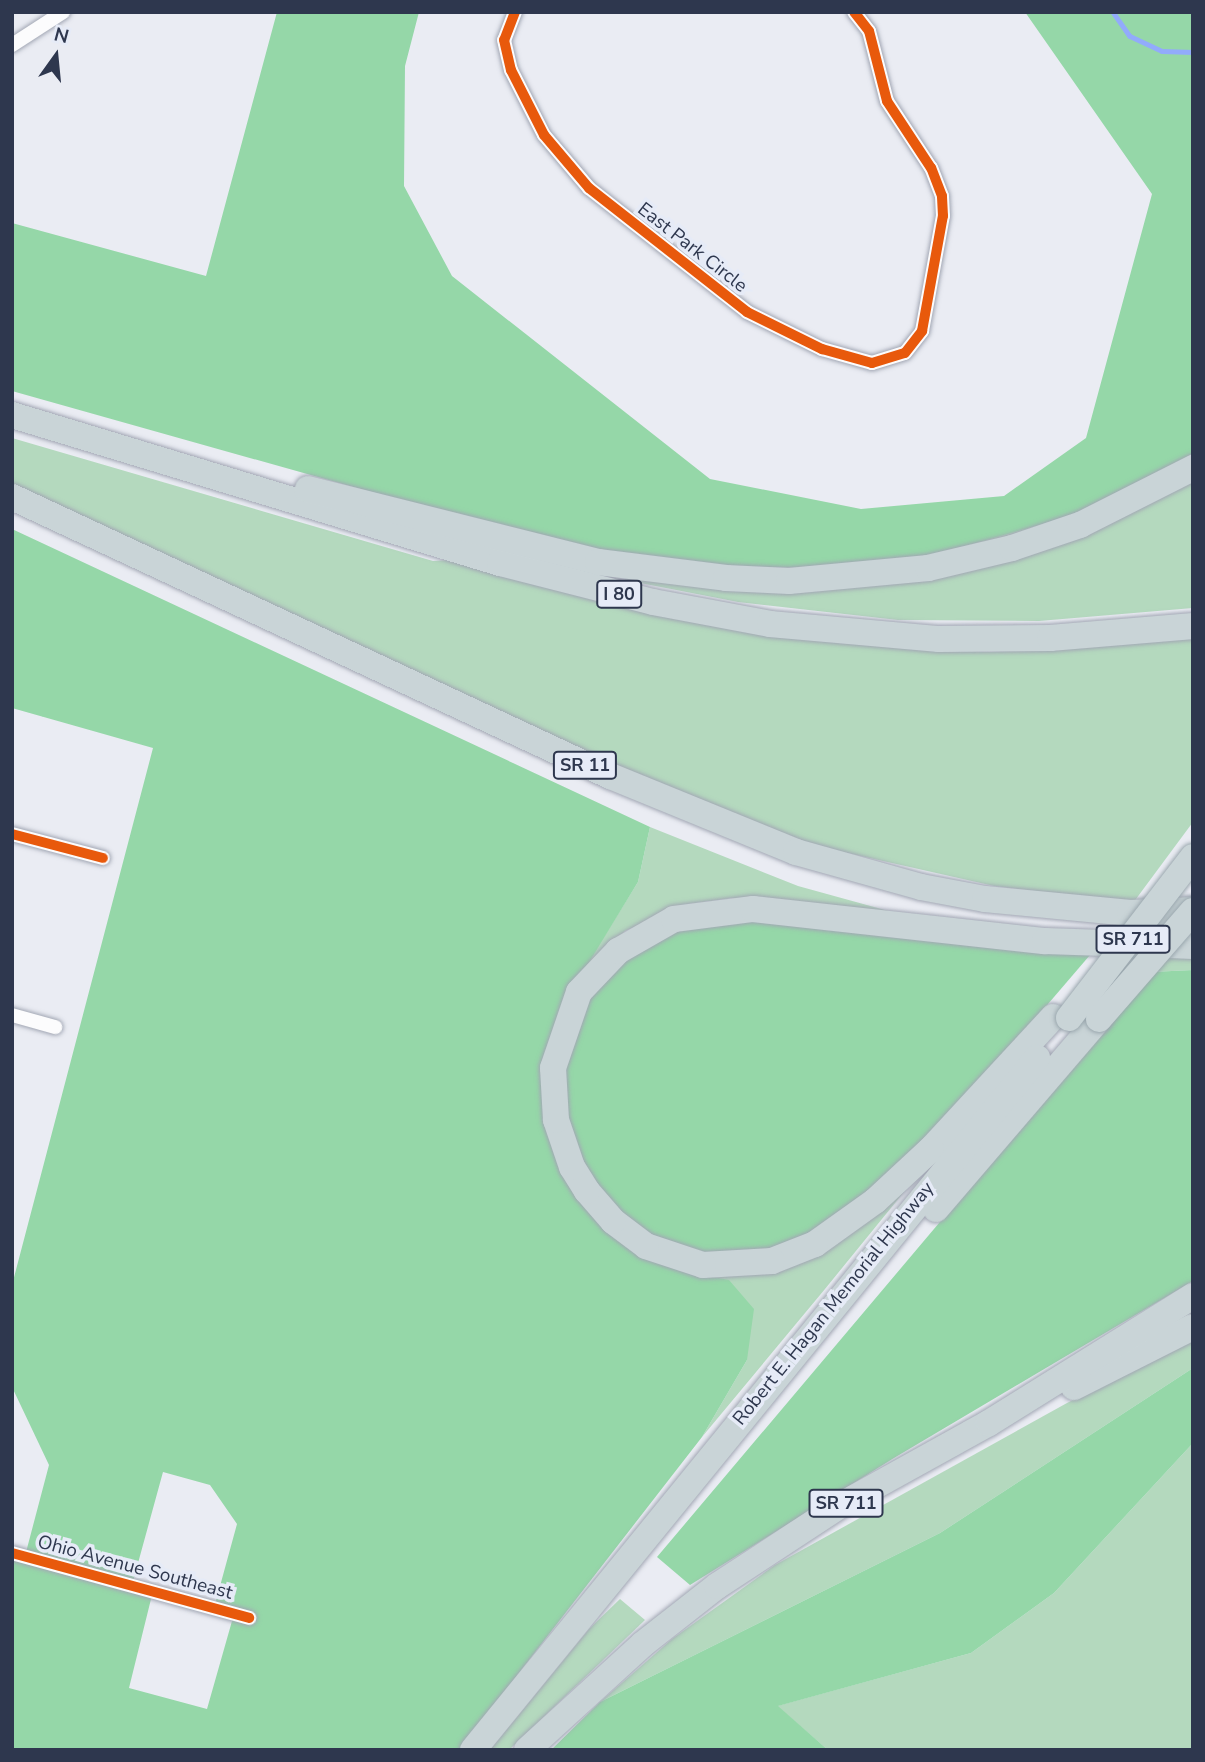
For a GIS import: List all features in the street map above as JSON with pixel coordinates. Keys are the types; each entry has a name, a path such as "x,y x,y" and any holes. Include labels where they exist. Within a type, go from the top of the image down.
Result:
{"highway":[{"name":"I 80","path":"12,415 134,456 500,564 653,602 770,624 881,636 980,639 1111,635 1193,626"},
{"path":"65,431 139,444 538,550 688,574 789,581 928,568 1012,548 1080,525 1193,468"},
{"name":"SR 11","path":"12,497 610,776 796,852 921,887 1037,906 1130,913 1193,911"},
{"path":"12,511 140,566 638,803 749,848 834,877 920,898 1047,921 1193,932"},
{"name":"Robert E. Hagan Memorial Highway","path":"473,1750 1061,1018 1133,938 1193,857"},
{"path":"1061,1018 931,1149 875,1201 815,1244 772,1261 704,1265 646,1246 625,1232 587,1191 572,1167 556,1119 554,1068 579,992 618,951 674,919 753,909 1045,940 1193,946"},
{"path":"745,1413 810,1354 1193,911"},
{"name":"SR 711","path":"527,1750 643,1644 717,1586 841,1505 989,1423 1193,1296"},
{"path":"989,1423 1019,1414 1193,1327"}],"street":[{"path":"12,44 63,12"},
{"name":"East Park Circle","path":"515,12 505,34 506,58 528,108 566,165 604,201 747,312 822,349 859,361 894,359 922,331 943,216 938,182 887,101 869,31 854,12"},
{"path":"12,834 103,858"},
{"path":"12,1015 55,1027"},
{"name":"Ohio Avenue Southeast","path":"12,1553 249,1618"}],"green space":[{"path":"277,12 419,12 405,66 404,186 452,276 710,479 861,509 1004,496 1086,438 1152,194 1025,12 1193,12 1193,453 1156,477 1081,513 912,561 807,568 693,566 556,544 12,391 12,223 206,276"},
{"path":"12,438 433,561 450,560 839,643 990,652 1193,636 1193,822 1133,903 994,886 812,845 641,777 12,484"},
{"path":"1193,476 1193,608 1039,621 898,620 738,602 625,580 626,574 762,586"},
{"path":"12,529 650,827 638,882 566,1000 560,1165 692,1273 729,1280 754,1309 747,1360 702,1437 459,1750 12,1750 12,1553 25,1556 49,1465 12,1387 12,1285 153,748 12,708","holes":["163,1472 210,1485 237,1524 214,1608 234,1614 207,1709 129,1688 153,1591 132,1585"]},
{"path":"650,827 798,886 903,915 732,898 688,904 625,931 577,980 638,882"},
{"path":"748,919 1090,955 994,1067 893,1170 821,1229 767,1252 700,1253 669,1245 617,1213 595,1187 566,1127 562,1074 587,999 619,961 660,935 705,921"},
{"path":"1193,956 1193,970 1151,972 1164,957"},
{"path":"1193,970 1193,1281 894,1458 690,1585 657,1557 1151,972"},
{"path":"908,1187 702,1437 747,1360 692,1273"},
{"path":"1193,1339 1193,1368 940,1533 600,1702 672,1639 775,1565 1067,1403"},
{"path":"1193,1368 1193,1443 1054,1593 971,1653 778,1706 828,1750 551,1750 600,1702 940,1533"},
{"path":"1193,1443 1193,1750 828,1750 777,1706 971,1653 1054,1593"},
{"path":"620,1599 645,1620 509,1750 490,1750 589,1629"}],"waterway":[{"path":"1113,12 1130,36 1162,51 1193,52"}],"cycle path":[{"path":"515,12 504,40 511,70 544,135 589,188 747,312 822,349 872,363 905,353 922,331 943,216 942,196 931,168 887,101 869,31 854,12"},
{"path":"12,834 103,858"},
{"path":"12,1553 249,1618"}]}
